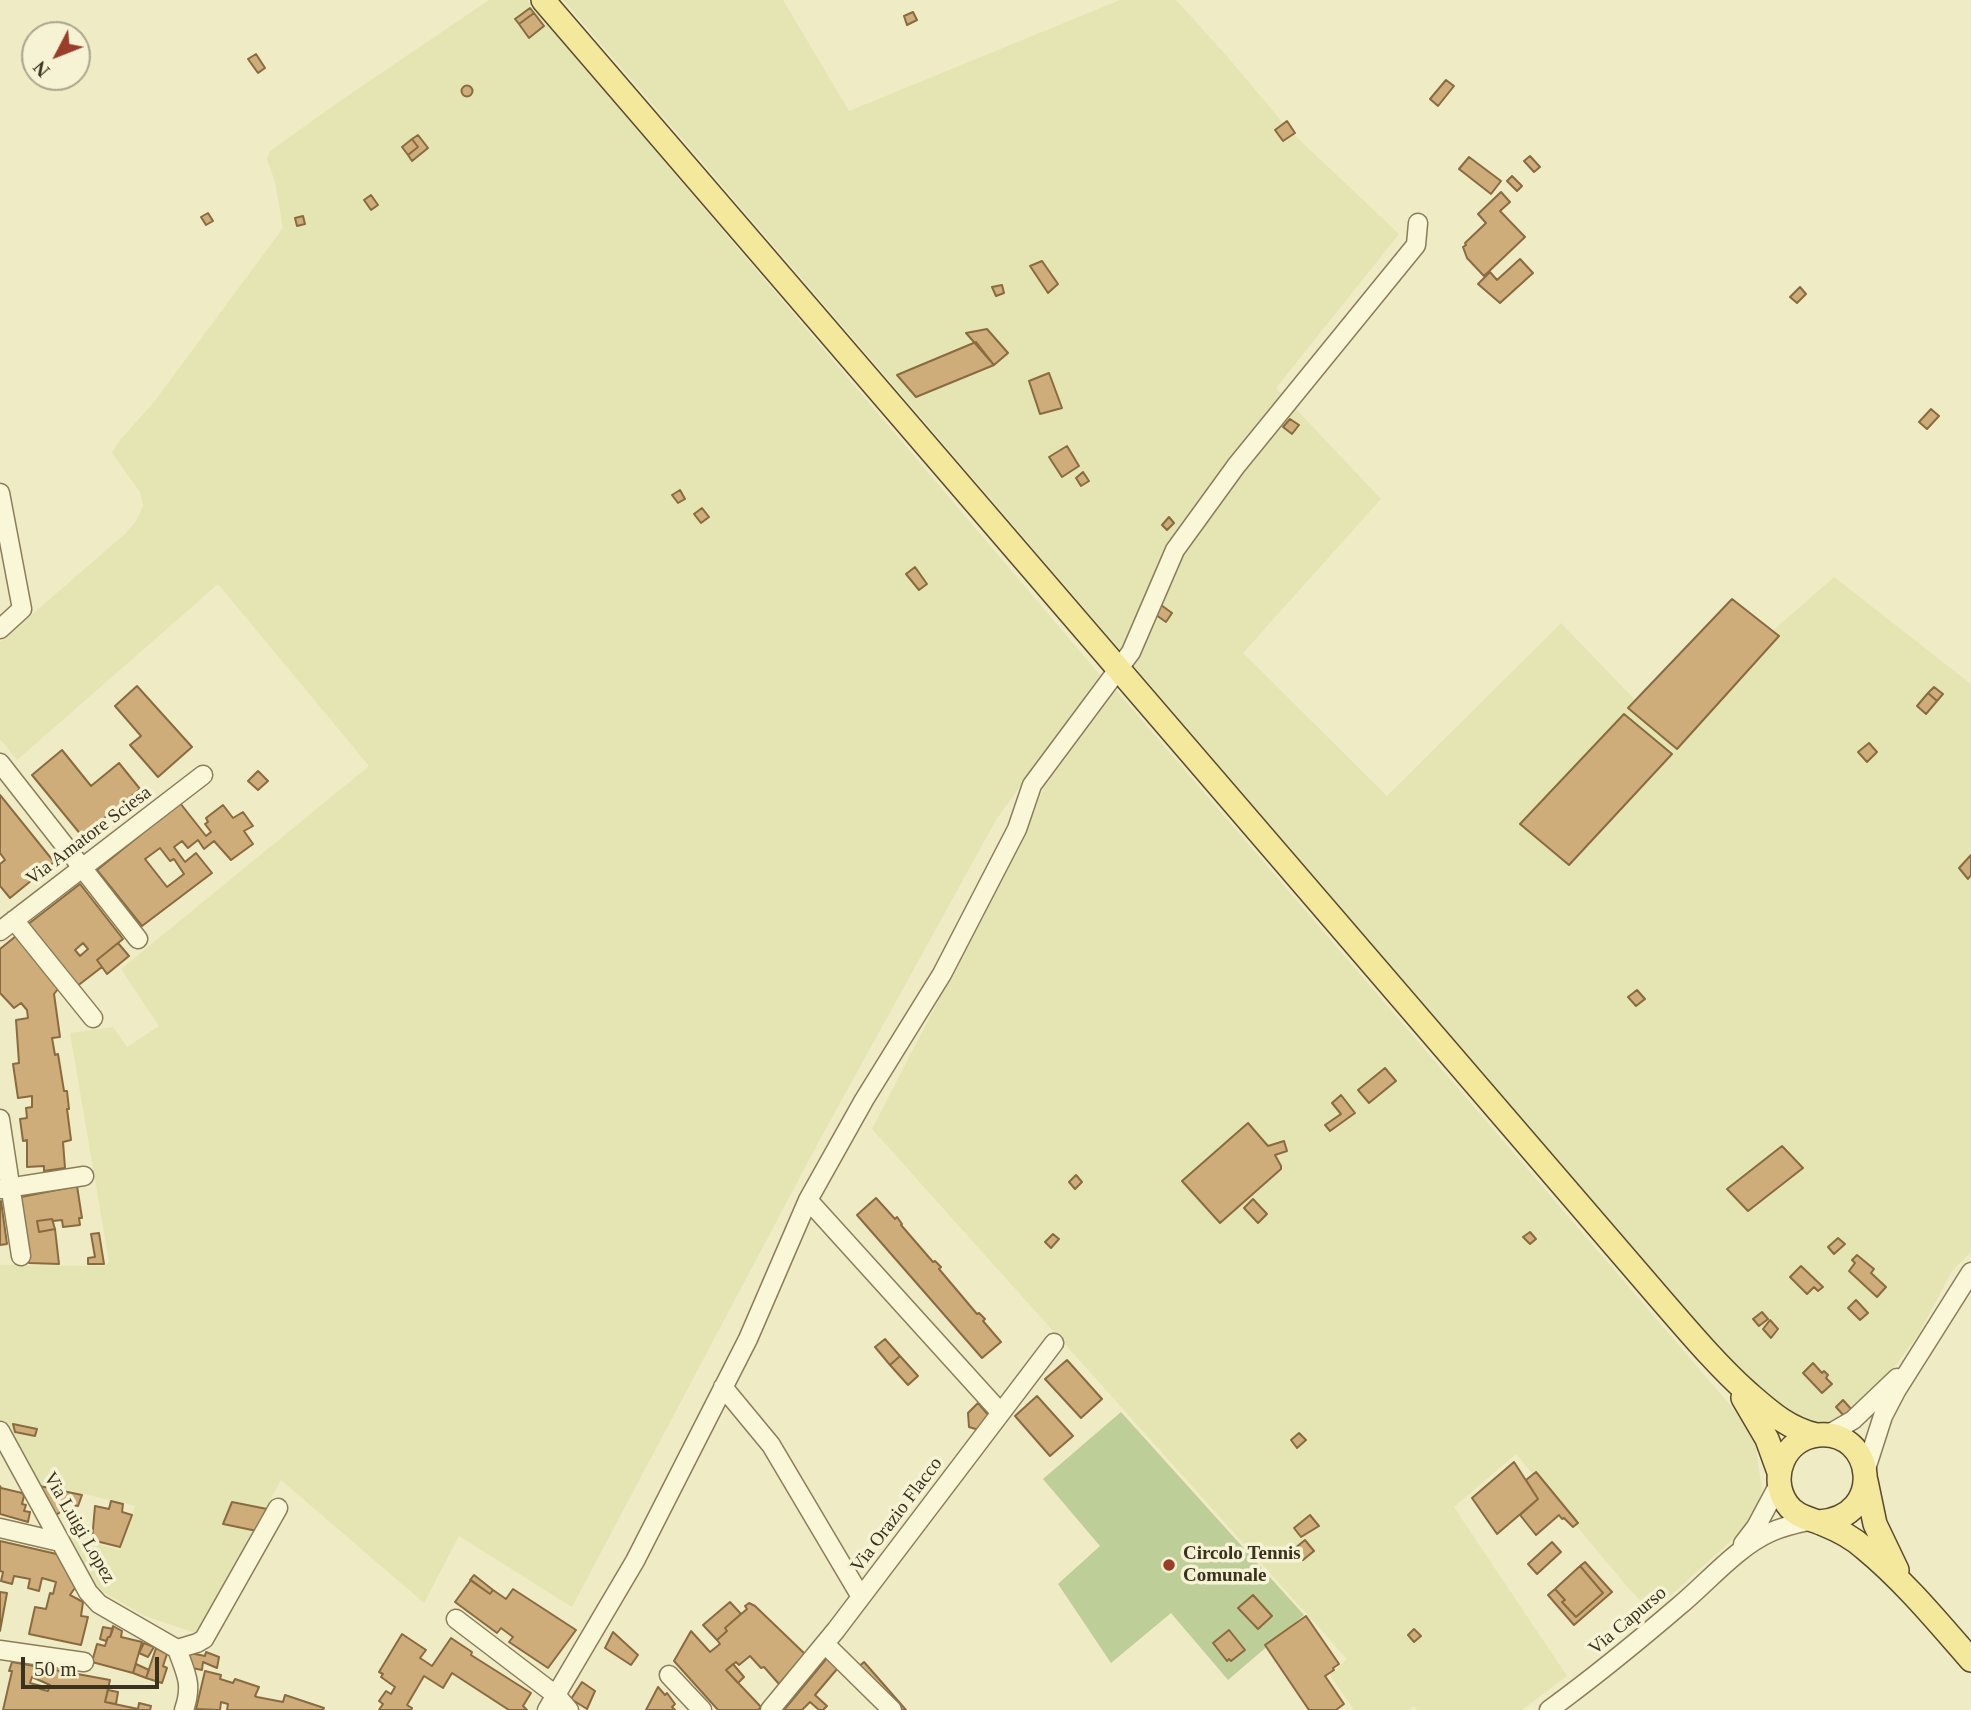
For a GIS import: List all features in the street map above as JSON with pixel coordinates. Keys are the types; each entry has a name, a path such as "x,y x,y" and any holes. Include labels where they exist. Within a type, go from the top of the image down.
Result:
{"main road":[{"path":"543,0 1732,1380 1779,1420 1804,1432 1838,1438 1857,1452 1863,1465 1875,1524 1903,1583"},
{"path":"1732,1380 1761,1429 1779,1478 1782,1496 1793,1511 1847,1535 1903,1583 1971,1660"},
{"path":"1779,1478 1782,1460 1789,1450 1806,1438 1822,1435"},
{"path":"1816,1521 1833,1521 1856,1506 1863,1493 1865,1476"}],"street":[{"path":"552,1703 635,1561 748,1339 808,1200 864,1100 942,974 1017,829 1032,785 1130,652 1175,550 1236,466 1390,280 1416,245 1418,223"},
{"path":"0,493 22,609 0,629"},
{"path":"0,763 138,939"},
{"name":"Via Amatore Sciesa","path":"7,926 203,775"},
{"path":"7,926 93,1018"},
{"path":"0,1119 5,1188 21,1256"},
{"path":"5,1188 84,1176"},
{"path":"808,1200 1001,1413"},
{"path":"1865,1476 1883,1416 1971,1272"},
{"name":"Via Orazio Flacco","path":"770,1710 825,1644 1054,1343"},
{"path":"1822,1435 1853,1420 1915,1361"},
{"path":"723,1387 771,1445 861,1597"},
{"name":"Via Luigi Lopez","path":"0,1431 88,1592 99,1604 177,1650"},
{"name":"Via Capurso","path":"1730,1560 1756,1527 1779,1478"},
{"path":"184,1710 189,1695 188,1681 177,1650 204,1639 278,1508"},
{"name":"Via Capurso","path":"1549,1710 1580,1688 1758,1539 1771,1532 1816,1521"},
{"path":"0,1528 60,1542"},
{"path":"456,1619 552,1703 569,1710"},
{"path":"825,1644 892,1710"},
{"path":"1,1656 84,1662"},
{"path":"669,1675 702,1710"}],"green space":[{"path":"489,0 527,0 1100,675 996,820 818,1143 572,1607 459,1536 424,1603 281,1480 199,1634 145,1616 96,1588 62,1533 119,1550 135,1506 34,1482 0,1420 0,1265 104,1266 109,1262 70,1033 113,1027 127,1047 159,1026 121,969 369,766 218,584 17,760 0,739 0,642 125,534 136,521 143,506 140,492 112,453 154,402 283,228 275,182 267,159 270,151"},
{"path":"563,0 783,0 849,111 1120,0 1176,0 1287,128 1399,234 1276,388 1381,499 1243,653 1387,796 1561,623 1662,728 1834,577 1971,684 1971,1252 1952,1271 1918,1335 1885,1379 1845,1416 1825,1429 1798,1426 1734,1366"},
{"path":"1116,690 1743,1420 1756,1448 1762,1490 1752,1522 1651,1613 1516,1454 1454,1507 1567,1676 1522,1710 1417,1710 1414,1706 1409,1710 1354,1710 1330,1675 1347,1659 872,1129 1017,848 1045,786"},
{"name":"Circolo Tennis Comunale","path":"1121,1412 1304,1615 1228,1680 1171,1613 1111,1663 1058,1584 1100,1546 1043,1479"}],"building":[{"path":"530,8 534,13 519,24 515,19"},
{"path":"913,12 917,20 907,25 904,16"},
{"path":"534,13 544,26 529,38 519,24"},
{"path":"256,54 265,68 258,73 248,59"},
{"path":"1446,80 1454,86 1438,106 1430,99"},
{"path":"467,86 471,87 471,95 467,96 463,95 462,91 463,87"},
{"path":"1287,121 1295,133 1283,141 1275,130"},
{"path":"418,135 428,148 412,161 408,155 418,147 412,139"},
{"path":"412,139 418,147 408,155 402,147"},
{"path":"1530,156 1540,167 1534,172 1524,161"},
{"path":"1469,157 1501,181 1491,194 1459,169"},
{"path":"1512,176 1522,186 1517,191 1507,181"},
{"path":"1501,192 1510,202 1500,211 1525,237 1484,276 1467,258 1463,247 1486,223 1478,214"},
{"path":"371,195 378,205 371,210 364,200"},
{"path":"208,213 213,221 206,225 201,217"},
{"path":"303,216 305,224 297,226 295,218"},
{"path":"1520,259 1533,273 1500,303 1478,284 1490,272 1497,280"},
{"path":"1042,261 1058,284 1048,293 1030,266"},
{"path":"1002,285 1004,293 996,296 992,287"},
{"path":"1800,287 1806,294 1797,303 1790,297"},
{"path":"987,329 1008,353 994,365 966,333"},
{"path":"976,342 994,365 916,397 897,375"},
{"path":"1049,373 1062,408 1040,414 1029,381"},
{"path":"1931,409 1939,416 1927,429 1919,422"},
{"path":"1290,419 1299,425 1292,434 1283,427"},
{"path":"1067,446 1079,466 1062,477 1049,457"},
{"path":"1083,472 1089,481 1081,486 1076,478"},
{"path":"680,490 685,499 678,503 672,495"},
{"path":"702,508 709,517 701,523 694,514"},
{"path":"1169,517 1174,523 1167,530 1162,525"},
{"path":"915,567 927,584 919,590 906,574"},
{"path":"1732,599 1779,636 1677,749 1628,708"},
{"path":"1161,605 1172,613 1166,622 1156,615"},
{"path":"137,686 192,747 158,777 130,745 141,736 115,706"},
{"path":"1934,687 1943,694 1937,701 1928,693"},
{"path":"1928,693 1937,701 1926,714 1917,706"},
{"path":"1624,714 1672,754 1569,865 1520,824"},
{"path":"1869,743 1877,752 1867,762 1858,752"},
{"path":"62,750 91,786 119,763 140,789 82,836 32,775"},
{"path":"258,771 268,781 258,790 248,781"},
{"path":"0,795 54,862 10,898 0,886 0,864 5,860 0,853"},
{"path":"180,803 206,836 211,832 205,824 208,822 206,818 223,805 233,818 243,812 253,826 244,831 253,844 231,860 214,841 204,849 198,840 188,848 182,841 174,847 185,862 196,853 212,873 142,926 97,870","holes":["160,848 170,861 174,859 184,874 167,887 145,859"]},
{"path":"1971,855 1971,875 1968,879 1959,868"},
{"path":"80,884 123,939 97,960 102,967 76,987 27,925","holes":["83,943 88,949 80,956 75,950"]},
{"path":"16,936 58,989 54,994 60,1037 52,1038 55,1055 58,1054 64,1091 67,1091 69,1109 71,1140 63,1142 65,1168 44,1171 44,1166 27,1167 27,1140 23,1141 20,1119 27,1118 26,1108 32,1107 32,1096 18,1098 13,1064 19,1063 16,1020 28,1018 27,1010 21,1003 14,1008 0,993 0,949"},
{"path":"118,943 129,956 107,974 97,960"},
{"path":"1637,990 1645,999 1636,1006 1628,997"},
{"path":"1385,1068 1396,1081 1369,1103 1358,1090"},
{"path":"1341,1095 1355,1113 1330,1131 1325,1125 1341,1114 1332,1103"},
{"path":"1248,1123 1268,1146 1284,1141 1287,1151 1275,1155 1281,1169 1220,1223 1182,1181"},
{"path":"1782,1146 1803,1168 1748,1211 1727,1189"},
{"path":"1076,1175 1082,1182 1075,1189 1069,1182"},
{"path":"77,1186 82,1218 79,1218 80,1225 63,1227 62,1220 37,1221 39,1232 55,1229 59,1264 29,1263 21,1197"},
{"path":"876,1198 895,1219 897,1217 933,1262 941,1267 939,1269 977,1314 985,1319 983,1321 1001,1342 982,1358 857,1215"},
{"path":"1253,1199 1267,1214 1258,1223 1244,1208"},
{"path":"0,1202 7,1244 0,1245"},
{"path":"52,1219 55,1229 39,1232 37,1221"},
{"path":"1530,1232 1536,1239 1530,1244 1523,1237"},
{"path":"99,1233 104,1264 88,1264 88,1258 95,1257 91,1234"},
{"path":"1053,1234 1059,1239 1051,1248 1045,1242"},
{"path":"1838,1238 1845,1244 1834,1254 1828,1247"},
{"path":"1857,1255 1874,1269 1871,1273 1886,1287 1877,1297 1849,1271 1855,1263 1852,1260"},
{"path":"1801,1266 1823,1287 1818,1291 1814,1287 1807,1294 1790,1277"},
{"path":"1856,1300 1868,1313 1860,1320 1848,1308"},
{"path":"1762,1312 1768,1319 1759,1326 1753,1319"},
{"path":"1770,1320 1778,1329 1771,1338 1763,1329"},
{"path":"885,1339 900,1356 890,1365 875,1347"},
{"path":"900,1356 918,1376 908,1385 890,1365"},
{"path":"1067,1360 1102,1399 1081,1418 1045,1379"},
{"path":"1813,1363 1822,1373 1824,1371 1828,1375 1826,1378 1832,1384 1822,1393 1803,1373"},
{"path":"1037,1396 1073,1436 1050,1456 1015,1416"},
{"path":"1843,1400 1852,1410 1844,1416 1836,1407"},
{"path":"978,1403 990,1417 979,1430 969,1427 968,1413"},
{"path":"13,1424 37,1429 35,1436 15,1432"},
{"path":"1299,1433 1306,1440 1297,1448 1291,1440"},
{"path":"1514,1462 1538,1499 1497,1534 1472,1498"},
{"path":"1536,1472 1578,1523 1573,1527 1559,1515 1536,1535 1520,1515 1538,1499 1526,1480"},
{"path":"35,1485 82,1495 78,1506 58,1503 62,1511 53,1517"},
{"path":"0,1486 22,1493 22,1504 26,1505 24,1511 30,1512 28,1522 0,1514"},
{"path":"111,1501 123,1504 122,1512 132,1515 120,1547 92,1540 95,1506 109,1509"},
{"path":"232,1502 267,1509 257,1531 223,1524"},
{"path":"1310,1515 1319,1526 1301,1537 1294,1528"},
{"path":"1305,1540 1314,1551 1303,1560 1294,1549"},
{"path":"0,1541 61,1555 77,1585 70,1595 83,1602 81,1616 88,1617 81,1645 29,1634 35,1607 46,1609 56,1582 42,1578 39,1591 28,1588 30,1579 14,1576 12,1584 1,1581 3,1572 0,1571"},
{"path":"1552,1542 1561,1552 1537,1574 1528,1564"},
{"path":"1585,1562 1612,1592 1574,1625 1548,1595 1555,1589 1565,1600 1562,1602 1576,1617 1603,1593 1580,1566"},
{"path":"1580,1566 1603,1593 1576,1617 1562,1602 1565,1600 1555,1589"},
{"path":"474,1575 493,1590 490,1594 470,1580"},
{"path":"471,1580 490,1594 493,1590 506,1599 513,1589 576,1630 548,1668 509,1642 513,1637 501,1628 497,1633 455,1602"},
{"path":"0,1592 7,1593 0,1631"},
{"path":"1253,1595 1272,1616 1258,1629 1238,1608"},
{"path":"730,1602 741,1614 725,1628 727,1631 717,1640 703,1625"},
{"path":"749,1603 805,1654 779,1684 750,1656 739,1665 736,1662 726,1670 761,1707 758,1710 718,1710 674,1661 691,1631 710,1652 720,1644 717,1640 727,1631 725,1628 747,1609 745,1606"},
{"path":"1306,1616 1339,1664 1325,1676 1344,1704 1336,1710 1309,1710 1265,1645"},
{"path":"113,1626 122,1631 121,1637 142,1642 133,1673 92,1662 97,1644 105,1646"},
{"path":"103,1627 113,1629 106,1641 100,1639"},
{"path":"1414,1629 1421,1636 1414,1642 1408,1635"},
{"path":"1229,1630 1245,1650 1227,1661 1213,1643"},
{"path":"613,1632 638,1655 631,1665 605,1648"},
{"path":"402,1634 426,1650 420,1658 432,1666 451,1638 472,1652 471,1655 531,1693 523,1706 527,1710 509,1710 452,1673 443,1688 424,1676 407,1705 411,1710 379,1710 383,1704 379,1701 386,1691 391,1694 395,1687 381,1677 383,1674 379,1672"},
{"path":"144,1643 154,1647 148,1657 139,1653"},
{"path":"156,1648 167,1654 163,1666 167,1668 162,1683 146,1678"},
{"path":"206,1652 219,1657 217,1668 203,1662 202,1670 187,1667 190,1653 205,1656"},
{"path":"832,1652 843,1662 815,1695 827,1706 819,1710 810,1702 802,1710 784,1710"},
{"path":"12,1662 110,1680 105,1702 138,1709 139,1703 151,1706 150,1710 3,1710 12,1671 9,1671","holes":["32,1677 50,1685 48,1691 30,1683"]},
{"path":"864,1662 906,1710 892,1710 855,1670"},
{"path":"136,1664 149,1670 146,1678 133,1673"},
{"path":"733,1664 744,1677 738,1683 726,1670"},
{"path":"205,1671 221,1675 220,1679 233,1683 235,1679 259,1687 255,1696 257,1697 283,1702 285,1695 324,1708 227,1710 228,1704 221,1702 220,1710 196,1709"},
{"path":"582,1682 595,1691 587,1709 571,1699"},
{"path":"658,1687 665,1695 667,1693 675,1704 672,1707 675,1710 646,1710"},
{"path":"108,1690 118,1692 116,1704 105,1702"}],"place":[{"name":"Circolo Tennis Comunale","path":"1169,1565"}]}
